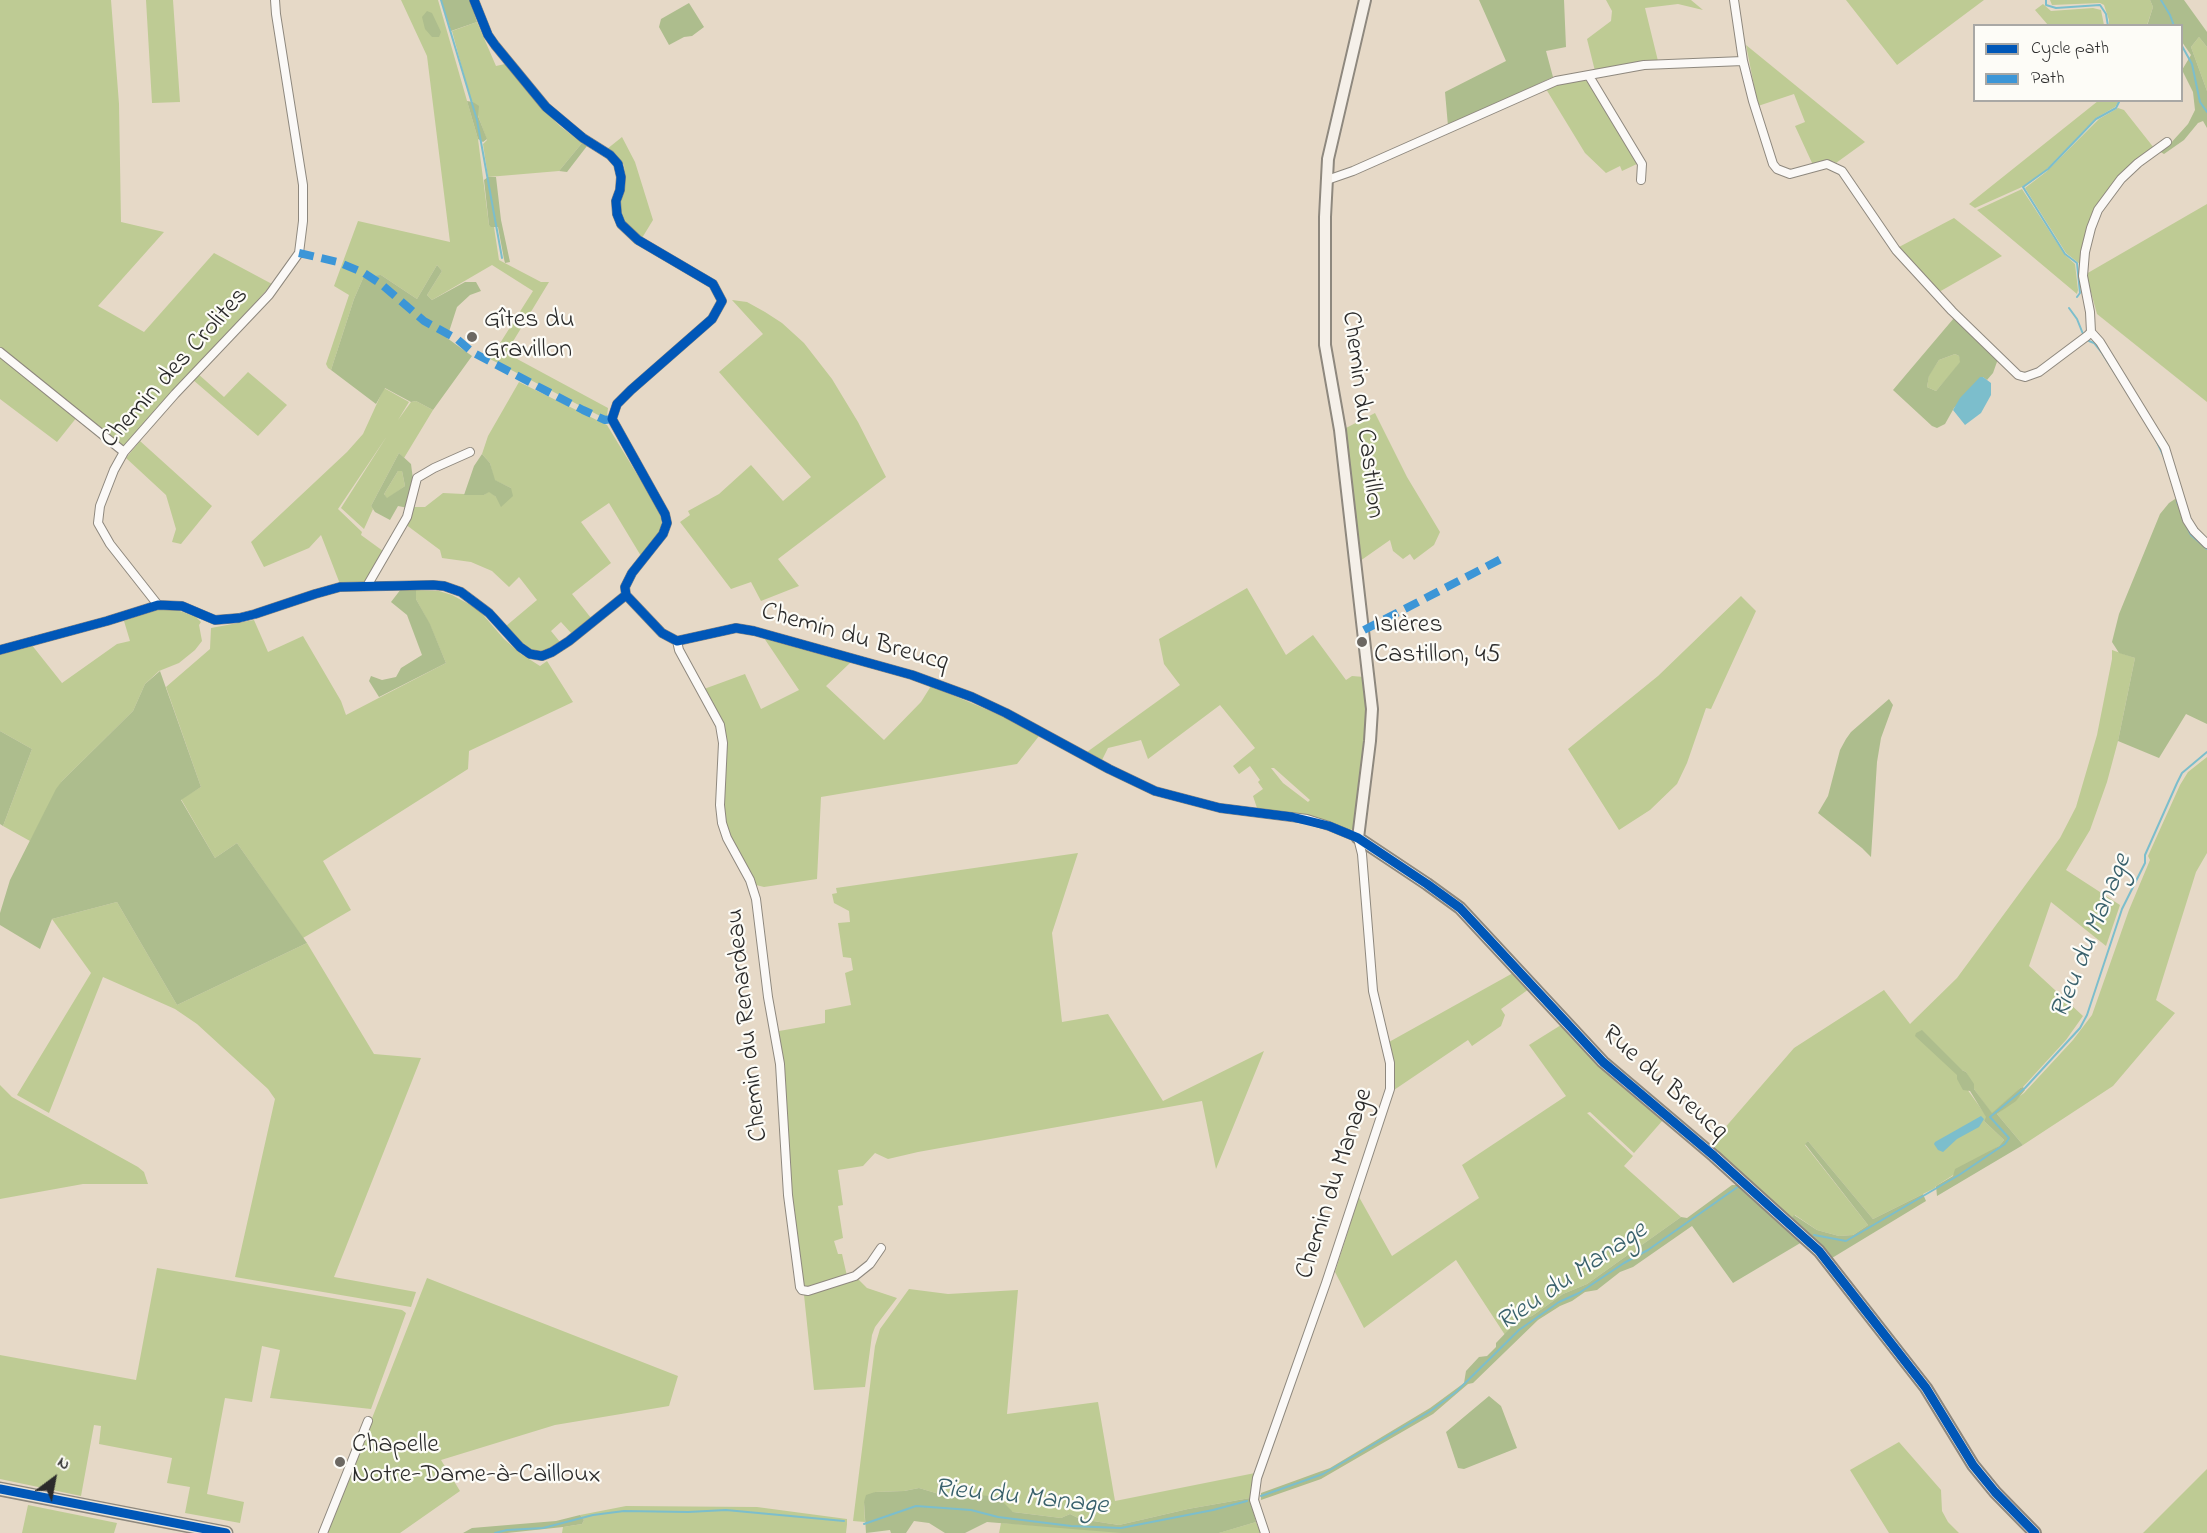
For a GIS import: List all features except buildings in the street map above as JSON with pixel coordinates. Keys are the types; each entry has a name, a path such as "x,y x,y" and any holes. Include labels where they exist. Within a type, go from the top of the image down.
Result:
{"main road":[{"path":"0,1489 226,1533"}],"street":[{"name":"Chemin des Crolites","path":"158,605 120,557 98,523 100,506 114,470 124,452 175,394 269,295 299,253 303,221 303,185 275,0"},
{"path":"474,0 488,35 546,107 583,138 610,155 618,164 621,177 616,201 621,224 638,240 713,284 722,301 712,319 617,404 612,419 665,514 667,523 663,534 628,580 625,587 626,595 662,633 677,641"},
{"name":"Chemin du Castillon","path":"1358,838 1372,709 1340,430 1325,345 1324,228 1328,159 1365,0"},
{"path":"1734,0 1743,61 1766,142 1773,164 1777,169 1791,174 1827,164 1842,171 1896,250 1952,311 2018,375 2025,376 2039,372 2091,332"},
{"path":"1327,180 1353,171 1556,81 1620,68 1743,61"},
{"path":"1589,76 1642,164 1641,180"},
{"path":"2167,142 2138,163 2121,179 2098,210 2085,252 2083,276 2090,312 2091,332 2104,348 2164,448 2187,519 2194,531 2207,544"},
{"path":"0,352 124,452"},
{"path":"367,586 407,517 417,478 471,452"},
{"path":"0,650 158,605 182,606 215,620 239,618 340,587 444,586 461,592 489,613 520,647 530,654 542,656 569,641 626,595"},
{"name":"Chemin du Breucq","path":"677,641 736,628 912,675 972,697 1133,782 1173,797"},
{"name":"Chemin du Renardeau","path":"677,641 679,650 720,725 723,743 720,805 722,823 727,838 750,880 756,899 768,997 780,1065 788,1195 800,1287 808,1291 855,1276 870,1264 881,1248"},
{"name":"Rue du Breucq","path":"1173,797 1220,808 1307,819 1329,826 1358,838 1460,908 1603,1062 1714,1156 1819,1251 1926,1388 1973,1464 1995,1492 2035,1533"},
{"name":"Chemin du Manage","path":"1265,1533 1254,1500 1257,1478 1326,1283 1390,1089 1390,1063 1373,991 1362,854 1358,838"},
{"path":"323,1533 368,1421"}],"green space":[{"path":"0,0 111,0 119,104 121,222 164,232 98,306 144,332 214,253 272,284 122,448 0,349"},
{"path":"146,0 173,0 180,102 152,103"},
{"path":"401,0 438,0 478,139 489,225 494,227 499,260 541,282 549,282 506,353 608,408 607,416 602,417 490,359 533,291 492,265 432,300 427,295 442,271 437,265 417,299 381,275 364,276 354,299 331,370 326,364 349,295 334,286 358,221 450,242 427,56"},
{"path":"441,0 470,0 477,22 451,31"},
{"path":"1479,0 1564,0 1566,47 1546,51 1553,77 1448,126 1445,92 1506,61"},
{"path":"1606,0 1691,0 1703,10 1678,4 1645,8 1658,61 1595,71 1587,39 1611,21 1612,11"},
{"path":"1846,0 1984,0 1897,65"},
{"path":"2050,0 2150,0 2153,7 2147,24 2109,24 2104,5 2100,3 2052,5"},
{"path":"2150,0 2184,0 2207,32 2207,47 2199,37 2191,47 2207,91 2207,128 2203,121 2198,123 2184,140 2164,154 2159,151 2170,144 2188,124 2195,110 2193,92 2183,72 2191,55 2183,43 2183,24 2148,24 2153,7"},
{"path":"689,3 704,27 692,36 684,37 669,45 659,27 661,19"},
{"path":"2043,4 2051,11 2093,8 2101,10 2104,24 2047,24 2035,10"},
{"path":"427,11 432,13 441,32 439,37 432,37 425,29 422,17"},
{"path":"477,22 496,66 505,64 543,109 582,143 559,171 488,177 483,144 487,140 471,101 452,31"},
{"path":"2199,37 2207,47 2207,91 2191,47"},
{"path":"1746,45 1865,142 1836,163 1832,161 1813,165 1795,126 1805,122 1794,94 1758,106"},
{"path":"1589,80 1639,163 1622,171 1620,166 1606,173 1585,153 1546,89 1560,83"},
{"path":"467,101 479,106 478,116 487,139 483,142 478,139"},
{"path":"2097,102 2118,102 2115,107 2096,118 2045,171 2022,187 1975,208 1969,204"},
{"path":"2118,108 2124,110 2154,148 2118,179 2095,208 2080,264 2066,253 2025,188 2046,172 2099,119"},
{"path":"622,137 635,162 653,220 642,238 631,231 624,222 620,208 625,177 624,165 607,149"},
{"path":"582,143 587,146 567,172 559,171"},
{"path":"488,177 496,177 501,220 510,262 505,263 498,227 489,225 484,180"},
{"path":"2022,189 2065,255 2075,264 2077,294 1977,210"},
{"path":"2207,204 2207,402 2097,314 2086,274"},
{"path":"1954,218 2002,256 1939,292 1899,247"},
{"path":"437,265 442,271 427,295 432,300 465,282 476,282 481,291 470,295 457,307 447,338 472,356 433,410 416,401 411,402 385,388 376,404 331,370 354,299 364,276 381,275 417,299"},
{"path":"732,300 747,302 765,312 782,323 804,343 832,379 858,422 886,477 778,559 799,586 761,601 751,582 731,589 680,522 690,515 688,511 719,494 751,465 783,501 811,477 719,372 763,334"},
{"path":"1954,318 1998,359 1993,373 1987,380 1983,377 1954,408 1945,424 1937,428 1893,390","holes":["1955,354 1959,356 1960,362 1936,391 1927,387 1929,376 1939,360"]},
{"path":"1955,354 1959,356 1961,362 1936,391 1927,387 1929,375 1939,360"},
{"path":"0,356 77,417 57,442 0,399"},
{"path":"248,372 287,405 258,436 192,379 197,373 224,397"},
{"path":"519,382 607,425 657,507 662,526 660,533 641,556 609,503 581,522 611,563 572,594 591,618 572,634 561,622 551,631 560,642 551,649 541,651 533,650 522,644 506,626 537,600 519,577 509,587 492,571 471,562 442,558 440,550 405,524 412,507 425,507 443,493 484,495 489,491 496,497 511,488 494,480 490,463 482,454 488,436"},
{"path":"384,388 409,402 398,420 411,402 416,401 433,410 404,458 399,453 371,506 373,509 364,529 341,508 387,436 338,509 362,532 361,535 383,551 366,582 340,584 321,535 309,548 264,567 251,542 347,452 363,434"},
{"path":"1375,413 1407,477 1440,532 1434,545 1414,560 1410,554 1403,559 1393,551 1390,540 1360,561 1346,428"},
{"path":"140,441 212,506 181,544 172,542 176,529 166,495 126,458"},
{"path":"399,453 411,464 414,487 408,508 398,506 390,520 375,512 371,506","holes":["398,471 402,471 405,486 387,498 384,494"]},
{"path":"482,454 490,463 495,480 511,488 513,496 501,507 496,497 489,492 484,495 464,495 474,466"},
{"path":"398,471 402,471 405,486 387,499 384,494"},
{"path":"2178,497 2187,520 2207,544 2207,724 2186,714 2159,758 2118,741 2135,658 2119,653 2112,642 2119,614 2160,514 2169,503"},
{"path":"1247,588 1286,655 1313,635 1346,680 1352,676 1364,677 1367,732 1354,829 1349,830 1311,816 1257,808 1253,796 1263,789 1258,782 1260,780 1250,766 1239,774 1233,766 1255,748 1220,705 1148,759 1141,740 1108,748 1102,760 1087,752 1180,685 1164,664 1159,639","holes":["1271,768 1274,768 1310,800 1308,802 1283,783"]},
{"path":"401,589 416,590 416,599 430,624 446,663 379,697 369,681 371,676 382,680 396,677 401,668 422,655 407,615 391,602"},
{"path":"416,590 439,591 452,595 478,609 504,639 521,654 540,666 547,661 573,702 469,751 468,769 323,861 351,910 303,938 237,843 215,858 181,799 201,787 166,687 210,649 211,628 254,620 268,652 303,636 341,701 346,715 446,663 416,599"},
{"path":"1741,596 1756,611 1711,709 1706,708 1687,763 1677,784 1650,810 1619,830 1568,749 1658,676"},
{"path":"156,609 175,609 196,617 201,622 199,625 202,641 179,663 159,671 145,684 133,711 62,781 30,841 3,826 32,749 0,731 0,655 31,644 62,683 117,644 130,641 124,621"},
{"path":"764,638 851,662 826,686 884,740 921,702 931,686 1007,718 1039,736 1017,764 821,797 817,879 764,887 756,885 726,826 723,811 726,737 723,726 704,689 745,674 761,709 799,690"},
{"path":"2112,650 2135,658 2118,741 2107,782 2090,830 2066,870 2120,905 2106,946 2051,902 2029,966 2083,1016 2066,1040 2023,1087 1992,1114 1974,1089 1966,1072 1962,1070 1957,1075 1987,1117 1984,1121 2004,1140 1999,1146 1935,1188 1873,1219 1808,1141 1805,1145 1868,1225 1853,1235 1839,1236 1817,1230 1795,1215 1791,1219 1710,1145 1794,1048 1884,990 1910,1024 1957,978 2060,838 2076,807 2097,735"},
{"path":"160,671 201,787 181,800 215,858 237,843 307,943 177,1005 117,902 52,919 40,949 0,925 0,913 10,880 56,789 133,711 145,684"},
{"path":"1889,699 1893,705 1881,738 1877,762 1871,857 1818,813 1828,796 1840,750 1846,739"},
{"path":"0,731 32,749 3,826 0,824"},
{"path":"2207,757 2207,853 2196,872 2156,1000 2175,1013 2113,1086 2023,1145 1997,1114 2024,1093 2073,1040 2092,1015 2129,910 2150,860 2148,856 2180,785 2188,772"},
{"path":"1078,853 1052,933 1062,1022 1108,1014 1163,1101 1264,1051 1216,1169 1202,1101 888,1159 875,1153 863,1166 838,1170 843,1205 838,1206 843,1238 834,1241 838,1254 842,1254 847,1276 812,1287 804,1287 789,1177 779,1031 825,1023 825,1010 851,1005 845,973 853,970 851,958 843,957 838,923 850,922 849,911 834,903 832,894 837,893 836,888"},
{"path":"117,902 177,1005 307,943 374,1054 421,1058 334,1277 416,1292 411,1307 235,1277 275,1099 268,1089 197,1024 175,1009 103,977 49,1113 17,1095 91,973 52,919"},
{"path":"1513,973 1529,989 1501,1009 1505,1015 1501,1026 1472,1046 1468,1040 1394,1090 1394,1070 1389,1042"},
{"path":"1561,1025 1601,1068 1663,1120 1634,1153 1590,1112 1587,1113 1633,1156 1624,1166 1681,1217 1587,1284 1563,1294 1532,1316 1518,1320 1505,1335 1456,1260 1364,1328 1335,1272 1359,1197 1392,1256 1479,1198 1462,1165 1566,1096 1529,1045"},
{"path":"1922,1030 1966,1072 1974,1084 1974,1089 1992,1113 2020,1088 2023,1087 2025,1090 2016,1101 1997,1114 2023,1145 1937,1196 1936,1186 1953,1176 1955,1169 1999,1146 2004,1140 1984,1121 1986,1117 1970,1091 1963,1090 1957,1075 1915,1036"},
{"path":"0,1085 12,1097 138,1167 144,1172 148,1184 83,1184 0,1199"},
{"path":"1808,1141 1873,1219 1923,1194 1926,1201 1832,1258 1791,1219 1794,1215 1817,1230 1839,1236 1853,1235 1868,1225 1805,1144"},
{"path":"1732,1185 1741,1185 1802,1242 1733,1283 1692,1226 1633,1267 1620,1272 1597,1290 1585,1292 1538,1320 1473,1383 1468,1384 1433,1414 1321,1479 1261,1500 1261,1493 1330,1468 1430,1408 1464,1383 1466,1371 1479,1357 1487,1356 1518,1320 1532,1316 1563,1294 1587,1284 1681,1217 1687,1218"},
{"path":"157,1268 402,1310 406,1313 371,1409 270,1398 280,1350 262,1346 252,1402 225,1398 207,1494 244,1502 240,1523 185,1513 190,1487 167,1483 172,1458 99,1444 101,1426 94,1425 81,1496 0,1479 0,1355 136,1380"},
{"path":"427,1278 678,1376 669,1406 555,1425 441,1460 460,1491 400,1533 327,1533"},
{"path":"857,1278 867,1288 897,1298 875,1327 872,1335 865,1387 814,1390 804,1295"},
{"path":"909,1289 948,1294 1018,1290 1007,1414 1098,1402 1115,1501 1255,1473 1250,1498 1119,1525 1080,1519 1070,1514 1061,1518 1013,1512 980,1495 949,1497 919,1488 875,1492 864,1502 865,1522 853,1521 875,1346 880,1329"},
{"path":"1489,1396 1501,1406 1517,1448 1464,1469 1458,1468 1446,1432"},
{"path":"1899,1442 1941,1490 1942,1511 1948,1522 1959,1533 1889,1533 1850,1470"},
{"path":"2207,1469 2207,1533 2143,1533"},
{"path":"919,1488 949,1497 980,1495 998,1497 1013,1512 1061,1518 1070,1514 1080,1519 1119,1525 1250,1498 1256,1522 1219,1533 1121,1533 987,1522 965,1533 945,1533 929,1523 914,1521 906,1533 891,1533 890,1530 866,1533 864,1502 866,1495"},
{"path":"28,1505 117,1523 114,1533 22,1533"},
{"path":"626,1506 757,1507 847,1519 847,1524 846,1533 562,1533 563,1527 582,1524 584,1520 580,1515"},
{"path":"580,1515 584,1520 582,1524 563,1527 507,1533 463,1533 472,1528 556,1521"},
{"path":"1256,1522 1261,1533 1219,1533 1222,1532"},
{"path":"1001,1523 1120,1531 1120,1533 999,1533"}],"water":[{"path":"1980,377 1991,383 1991,395 1981,413 1965,425 1953,410 1960,398"},
{"path":"1981,1116 1984,1119 1979,1127 1957,1139 1943,1152 1938,1150 1935,1142"}],"waterway":[{"path":"441,0 477,120 502,258"},
{"name":"Rieu du Manage","path":"2046,0 2046,5 2056,8 2100,5 2106,14 2108,24"},
{"path":"2161,0 2173,24"},
{"path":"2183,48 2192,64 2200,102 2207,112"},
{"name":"Rieu du Manage","path":"2077,297 2080,293 2077,263 2065,254 2023,187 2048,169 2096,119 2116,108 2119,102"},
{"name":"Rieu du Manage","path":"2069,308 2077,319 2083,334"},
{"name":"Rieu du Manage","path":"2089,341 2094,343 2102,353 2120,381"},
{"name":"Rieu du Manage","path":"2156,440 2165,459"},
{"name":"Rieu du Manage","path":"2177,502 2180,508"},
{"name":"Rieu du Manage","path":"2186,525 2191,535 2207,549"},
{"name":"Rieu du Manage","path":"1814,1235 1846,1241 1959,1175 2005,1144 2009,1138 1990,1117 2025,1088 2080,1028 2087,1015 2122,909 2145,863 2145,855 2177,783 2182,773 2207,752"},
{"name":"Rieu du Manage","path":"1261,1496 1323,1474 1429,1412 1456,1392 1519,1330 1559,1302 1579,1293 1648,1250 1739,1186 1802,1243"},
{"name":"Rieu du Manage","path":"864,1524 916,1506 971,1510 998,1517 1071,1526 1121,1528 1247,1501"},
{"name":"Rieu du Manage","path":"495,1533 543,1528 593,1515 624,1511 726,1510 844,1521"}],"marked path":[{"path":"299,253 338,262 364,273 381,284 424,321 457,339 472,352 583,410 605,420 612,419"},
{"path":"1364,630 1501,559"}],"cycle path":[{"path":"474,0 488,35 546,107 583,138 610,155 618,164 621,177 616,201 621,224 638,240 713,284 722,301 712,319 617,404 612,419 665,514 667,523 663,534 632,573 625,587 626,595"},
{"path":"0,650 158,605 182,606 215,620 255,614 340,587 433,585 461,592 489,613 520,647 530,654 542,656 569,641 626,595"},
{"path":"626,595 662,633 677,641 736,628 912,675 972,697 1006,713 1109,769 1155,791 1220,808 1292,817 1329,826 1358,838 1460,908 1603,1062 1714,1156 1819,1251 1926,1388 1973,1465 1995,1492 2035,1533"},
{"path":"0,1489 226,1533"}],"place":[{"name":"Gîtes du Gravillon","path":"472,337"},
{"name":"Isières Castillon, 45","path":"1362,642"},
{"name":"Chapelle Notre-Dame-à-Cailloux","path":"340,1462"}]}
